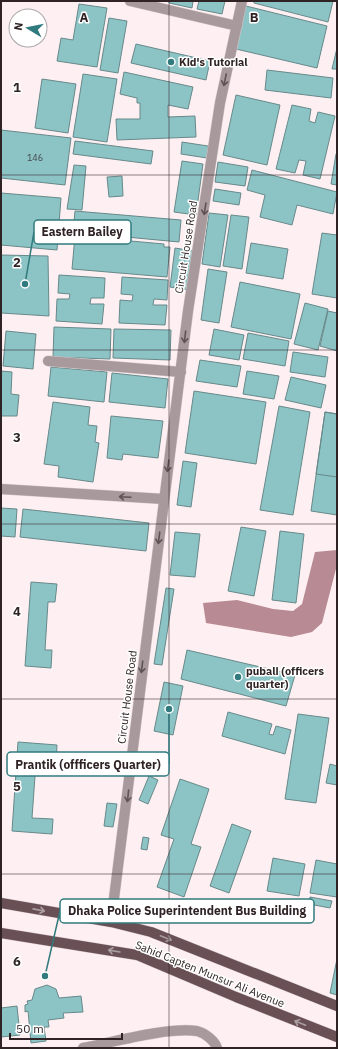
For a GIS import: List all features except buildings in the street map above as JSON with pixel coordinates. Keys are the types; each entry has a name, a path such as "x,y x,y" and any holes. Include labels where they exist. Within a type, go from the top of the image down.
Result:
{"main road":[{"name":"Sahid Capten Munsur Ali Avenue","path":"1,903 111,922 151,932 337,1006"},
{"name":"Sahid Capten Munsur Ali Avenue","path":"1,933 137,955 265,1009 337,1036"}],"street":[{"path":"130,1 237,26"},
{"name":"Circuit House Road","path":"111,922 188,311 220,103 242,1"},
{"path":"48,361 181,372"},
{"path":"1,489 164,499"},
{"path":"83,1048 178,1030 199,1032 215,1042 217,1048"}],"shaded area":[{"path":"337,550 337,565 322,623 312,632 291,637 206,623 203,603 237,600 273,609 293,611 302,604 315,552"}],"place":[{"name":"Kid's Tutorial","path":"171,62"},
{"name":"Eastern Bailey","path":"25,284"},
{"name":"pubali (officers quarter)","path":"238,677"},
{"name":"Prantik (offficers Quarter)","path":"169,709"},
{"name":"Dhaka Police Superintendent Bus Building","path":"45,976"}]}
